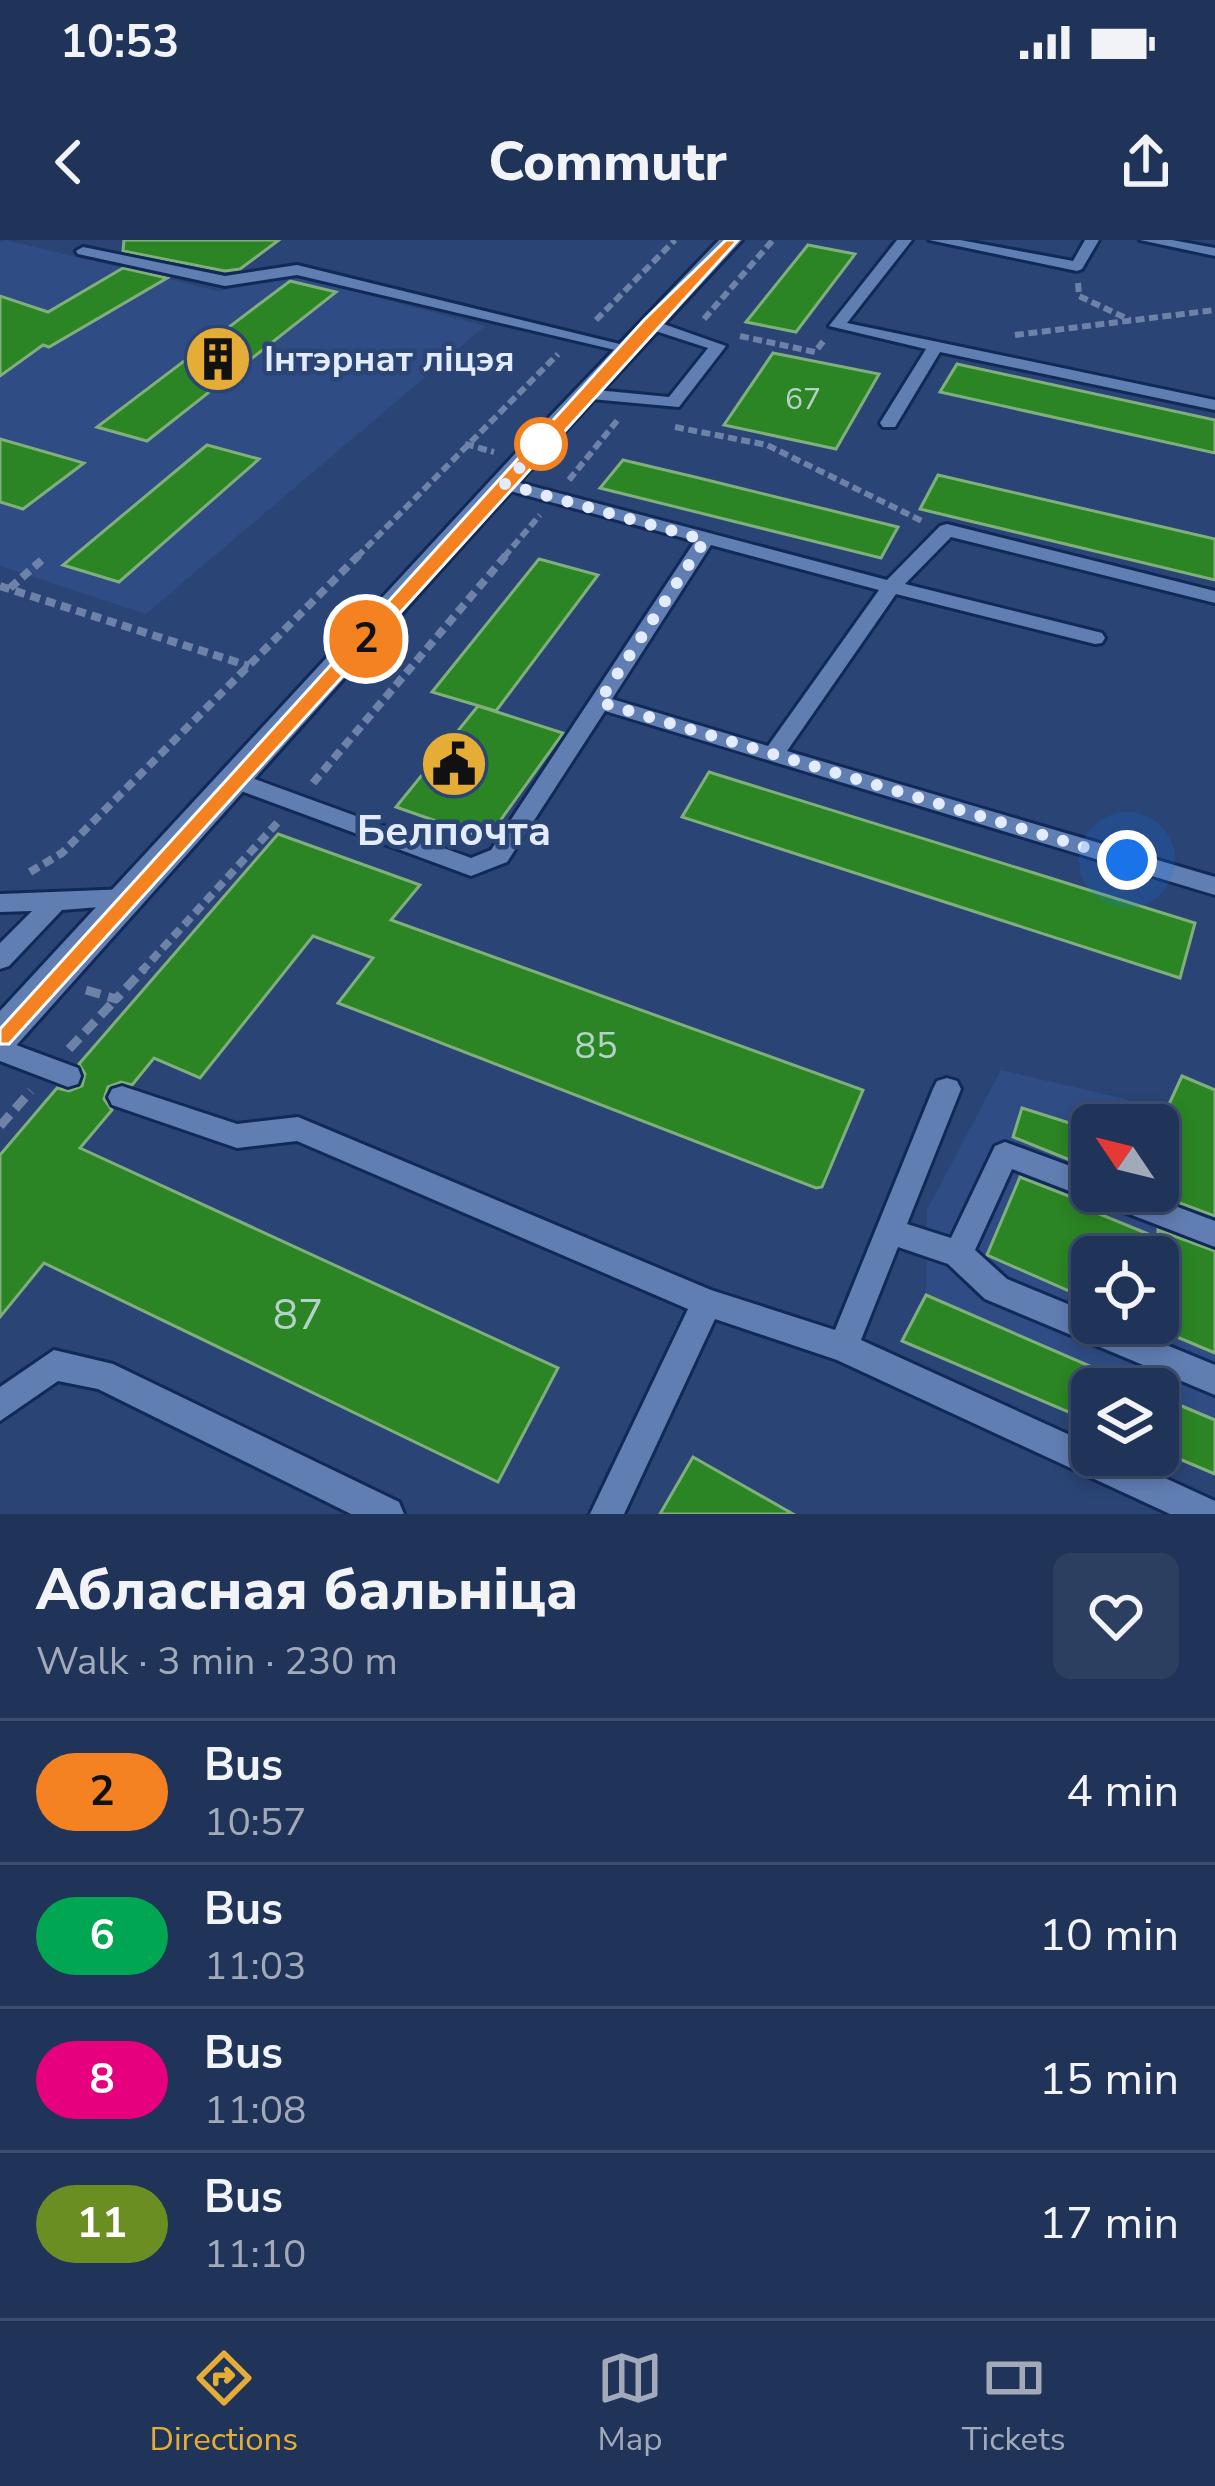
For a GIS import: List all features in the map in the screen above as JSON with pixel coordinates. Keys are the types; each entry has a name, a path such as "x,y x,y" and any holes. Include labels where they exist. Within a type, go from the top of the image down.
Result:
{"main road":[{"path":"0,1037 731,240"}],"lane":[{"path":"905,240 837,326 1215,405"},
{"path":"936,240 1077,266 1092,240"},
{"path":"1148,240 1215,252"},
{"path":"82,251 225,281 297,270 579,337 639,336 718,346 673,404 586,394"},
{"path":"889,423 936,346"},
{"path":"505,484 705,540 1095,638"},
{"path":"773,755 890,587 946,530 1215,597"},
{"path":"238,781 471,867 499,856 705,540"},
{"path":"599,702 1215,886"},
{"path":"0,903 130,898"},
{"path":"0,959 56,901"},
{"path":"0,1050 68,1076"},
{"path":"844,1347 947,1089"},
{"path":"122,1097 237,1136 298,1129 706,1303 844,1347 1208,1514"},
{"path":"958,1254 1005,1154 1071,1179"},
{"path":"1157,1212 1215,1234"},
{"path":"890,1231 958,1254 996,1289 1215,1380"},
{"path":"607,1514 706,1303"},
{"path":"0,1406 55,1365 102,1375 387,1514"}],"path":[{"path":"20,877 62,853 424,492 527,382 675,240"},
{"path":"1077,266 1079,296 1131,320"},
{"path":"1001,337 1215,310"},
{"path":"736,335 815,352 837,326"},
{"path":"697,327 717,331"},
{"path":"527,382 541,386"},
{"path":"620,416 641,421"},
{"path":"662,424 767,445 898,513 946,530"},
{"path":"465,444 495,452"},
{"path":"4,587 43,559"},
{"path":"4,587 248,666"},
{"path":"53,980 116,999 296,802"}],"shaded area":[{"path":"6,240 218,291 296,276 485,326 146,614 0,566 0,243"},
{"path":"1001,1070 1146,1104 1071,1104 1071,1212 1179,1212 1179,1114 1215,1128 1215,1474 1179,1459 1179,1368 1071,1368 1071,1413 902,1341 926,1295 927,1210"}],"building":[{"path":"124,240 279,240 240,269 225,271 123,251"},
{"path":"808,245 855,254 796,332 746,322"},
{"path":"123,268 167,278 49,347 43,345 0,376 0,296 48,312"},
{"name":"Інтэрнат ліцэя","path":"290,281 336,292 147,441 97,427"},
{"path":"773,353 879,374 836,449 724,425"},
{"path":"957,364 1215,420 1215,453 940,392"},
{"path":"0,439 84,463 23,509 0,502"},
{"path":"207,445 259,459 119,582 63,565"},
{"path":"623,460 898,527 881,558 600,488"},
{"path":"938,475 1215,539 1215,580 920,509"},
{"path":"539,559 598,575 496,711 432,692"},
{"path":"478,706 563,733 487,839 396,807"},
{"path":"709,772 1195,923 1180,978 682,817"},
{"path":"278,834 420,885 391,920 863,1090 822,1187 816,1188 338,1003 373,958 313,936 200,1078 154,1058 132,1085 121,1082 108,1087 104,1099 112,1110 80,1148 558,1368 498,1482 44,1263 0,1317 0,1155 57,1088 69,1091 82,1086 85,1074 79,1064"},
{"path":"1182,1076 1215,1090 1215,1216 1179,1203 1179,1104 1169,1104"},
{"path":"1022,1108 1071,1123 1071,1160 1013,1137"},
{"path":"1020,1177 1071,1197 1071,1212 1094,1212 1153,1236 1071,1236 1071,1292 987,1255"},
{"path":"1179,1238 1215,1251 1215,1353 1179,1338"},
{"path":"926,1295 1092,1368 1071,1368 1071,1413 902,1341"},
{"path":"1179,1405 1215,1420 1215,1474 1179,1459"},
{"path":"693,1457 793,1514 660,1514"}],"bus line":[{"name":"2","path":"0,1037 238,781 649,324 731,240"}],"place":[{"name":"Інтэрнат ліцэя","path":"218,359"},
{"name":"Белпочта","path":"454,764"}],"route":[{"path":"541,444 552,432 505,484 705,540 599,702 1127,860"}]}
